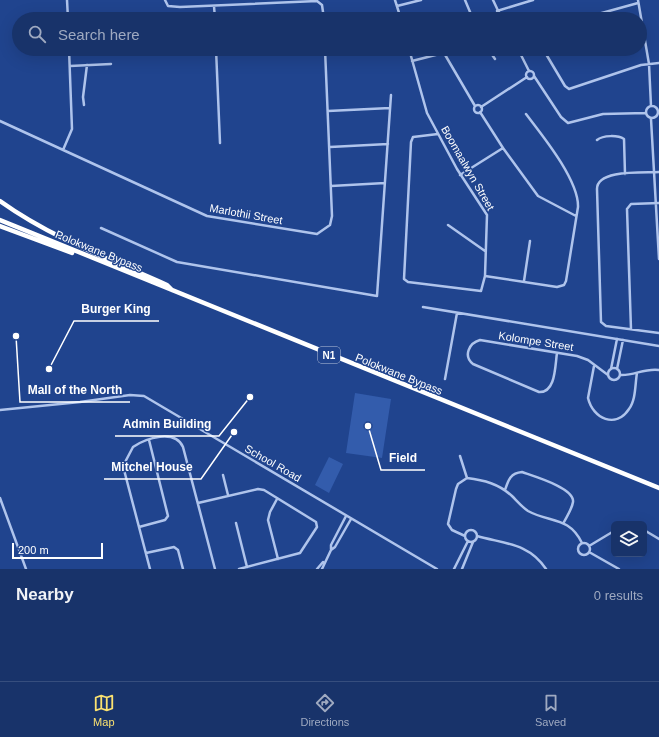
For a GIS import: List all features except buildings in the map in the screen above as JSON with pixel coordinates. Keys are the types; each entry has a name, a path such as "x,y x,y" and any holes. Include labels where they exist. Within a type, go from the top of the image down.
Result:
{"highway":[{"path":"0,201 34,222 77,244 167,285 174,291"},
{"name":"Polokwane Bypass","path":"0,220 659,488"},
{"path":"0,226 133,275"}],"street":[{"path":"67,0 68,12"},
{"path":"165,0 170,7 318,1 322,5 323,12"},
{"path":"396,0 399,12"},
{"path":"397,6 420,0"},
{"path":"465,0 470,12"},
{"path":"493,0 498,11 532,0"},
{"path":"604,12 638,2 639,12"},
{"path":"214,6 214,12"},
{"path":"647,52 650,64 651,106"},
{"path":"63,150 72,129 69,56"},
{"path":"216,56 220,143"},
{"name":"Marlothii Street","path":"0,121 207,216 313,234 322,232 332,222 325,56"},
{"name":"Boomaalwyn Street","path":"411,56 427,113 460,175 487,214 485,276"},
{"path":"412,61 432,56"},
{"path":"446,56 475,106 476,112 480,112 503,148 540,199 576,216"},
{"path":"522,56 529,71 534,73 534,76 561,117 568,123 603,114 646,113"},
{"path":"547,56 565,86 569,89 650,64 659,63"},
{"path":"70,66 111,64"},
{"path":"84,105 82,97 87,65"},
{"path":"527,77 527,73 529,71"},
{"path":"480,112 481,107 527,77 530,78 534,76"},
{"path":"101,228 177,262 377,296 391,95"},
{"path":"475,106 478,105 481,107"},
{"path":"651,106 657,109 658,112 657,115 651,119"},
{"path":"646,113 646,110 651,106"},
{"path":"328,111 390,108"},
{"path":"646,113 651,119 658,203 659,259"},
{"path":"438,134 413,137 411,142 404,279 408,282 478,292 483,288 485,276 557,287 564,285 578,201 573,187 555,153 526,114"},
{"path":"597,140 604,137 619,136 624,139 625,174"},
{"path":"330,147 388,144"},
{"path":"460,175 503,148"},
{"path":"659,172 607,176 600,179 597,184 601,322 606,326 659,333"},
{"path":"331,186 385,183"},
{"path":"631,329 627,209 631,204 658,203"},
{"path":"448,225 485,250"},
{"path":"524,281 530,241"},
{"path":"423,307 659,346"},
{"path":"445,378 457,313"},
{"path":"617,338 611,369 608,375 613,380 617,379 620,375 637,373 646,369 659,370"},
{"name":"Kolompe Street","path":"557,353 551,386 547,391 539,392 469,361 470,345 473,342 480,340 577,356 588,360 608,375"},
{"path":"620,375 617,369 624,340"},
{"path":"594,366 588,398 591,409 597,416 606,420 615,420 629,409 633,401 637,373"},
{"path":"611,369 617,369"},
{"name":"School Road","path":"0,410 80,402 139,394 158,403 181,419 437,569"},
{"path":"150,569 123,466 133,447 149,440 168,436 181,443 215,569"},
{"path":"139,527 165,520 168,516 149,440"},
{"path":"460,456 467,478"},
{"path":"505,490 509,478 516,473 522,472 564,489 572,495 574,501 564,522"},
{"path":"223,475 228,495"},
{"path":"467,478 491,483 505,490 528,510 564,522 574,530 582,543 589,546"},
{"path":"467,478 456,489 448,524 452,530 465,536 468,541 473,542"},
{"path":"198,503 258,489 278,498 314,520 317,526 302,552 239,569"},
{"path":"0,498 26,569"},
{"path":"278,498 270,512 268,520 278,559"},
{"path":"331,550 331,544 346,516"},
{"path":"317,569 335,547 352,519"},
{"path":"236,523 248,567"},
{"path":"465,536 468,531 472,530 476,532 477,536 522,547 536,556 545,569"},
{"path":"647,532 659,540"},
{"path":"589,546 611,533"},
{"path":"462,569 477,536"},
{"path":"454,569 468,541"},
{"path":"582,543 578,547 578,553 584,555 589,552"},
{"path":"146,553 174,546 178,550 183,569"},
{"path":"589,546 589,552"},
{"path":"589,552 619,569"},
{"path":"322,569 325,560"}],"shaded area":[{"path":"355,393 391,399 382,458 346,453"},
{"path":"329,457 343,464 329,493 315,485"}],"place":[{"name":"Mall of the North","path":"16,336"},
{"name":"Burger King","path":"49,369"},
{"name":"Admin Building","path":"250,397"},
{"name":"Field","path":"368,426"},
{"name":"Mitchel House","path":"234,432"}]}
